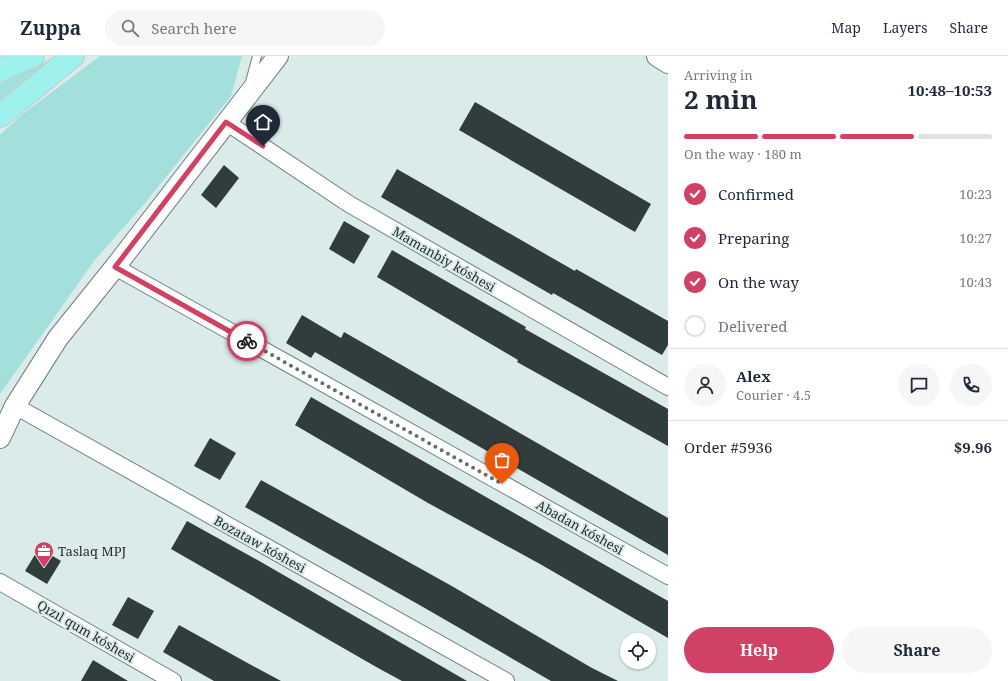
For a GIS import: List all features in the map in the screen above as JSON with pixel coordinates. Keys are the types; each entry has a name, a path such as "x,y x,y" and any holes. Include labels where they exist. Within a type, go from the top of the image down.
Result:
{"main road":[{"path":"0,70 33,56"},
{"path":"0,116 73,56"}],"street":[{"path":"0,438 15,406 58,338 115,267 278,56"},
{"path":"656,56 668,63"},
{"name":"Mamanbiy kóshesi","path":"226,122 349,204 668,388"},
{"name":"Abadan kóshesi","path":"115,267 668,576"},
{"name":"Bozataw kóshesi","path":"15,406 506,681"},
{"name":"Qızıl qum kóshesi","path":"0,582 173,681"}],"lane":[{"path":"247,96 257,56"}],"shaded area":[{"path":"57,56 60,56 0,100 0,83"},
{"path":"100,56 242,56 231,96 145,203 94,261 0,394 0,135 20,116"}],"building":[{"path":"475,102 651,204 635,232 459,130"},
{"path":"224,165 239,178 216,208 201,195"},
{"path":"397,169 575,271 576,269 668,321 668,345 662,355 553,293 552,295 381,197"},
{"path":"344,221 370,236 354,264 329,249"},
{"path":"392,250 526,327 525,329 668,409 668,446 517,362 518,360 377,277"},
{"path":"302,315 341,338 344,332 668,518 668,555 315,352 311,358 286,343"},
{"path":"311,397 668,601 668,638 540,564 428,503 295,425"},
{"path":"210,438 236,453 220,480 194,466"},
{"path":"261,480 450,585 592,668 618,681 551,681 245,507"},
{"path":"187,521 467,681 402,681 378,668 171,549"},
{"path":"39,548 61,561 47,584 25,571"},
{"path":"128,597 154,611 138,639 112,625"},
{"path":"179,625 281,681 214,681 163,652"},
{"path":"93,660 128,681 81,681"}],"way so far":[{"path":"247,341 502,484"}],"place":[{"name":"Taslaq MPJ","path":"44,568"}],"route":[{"path":"247,341 115,267 226,122 263,146"}]}
